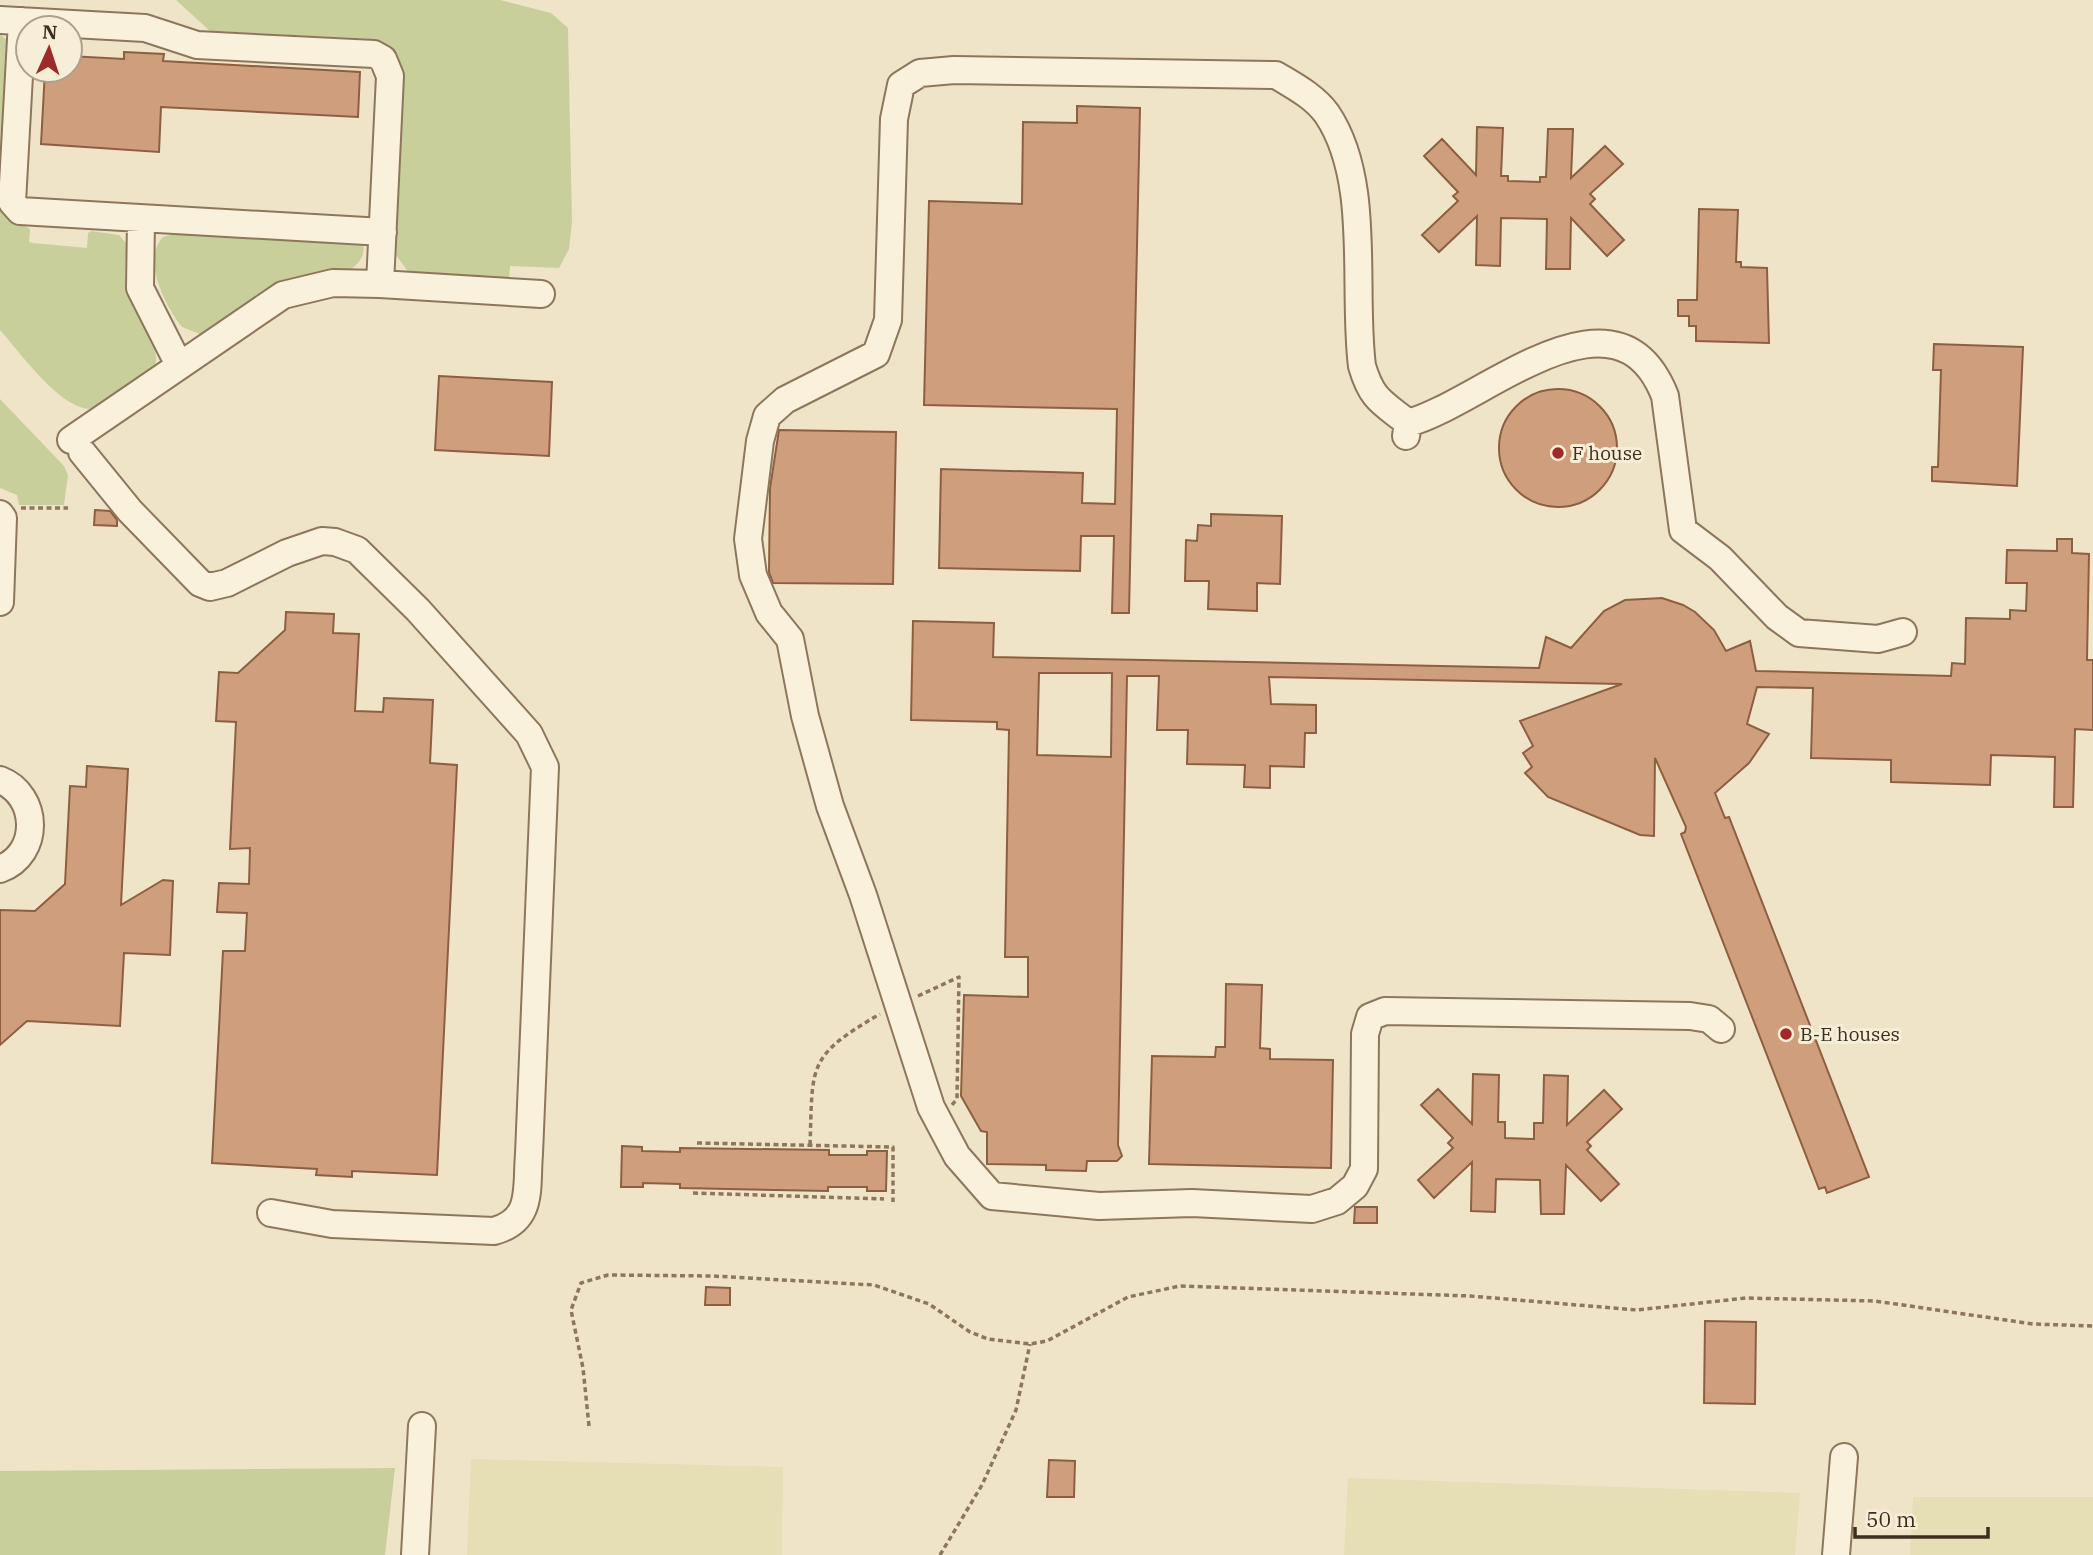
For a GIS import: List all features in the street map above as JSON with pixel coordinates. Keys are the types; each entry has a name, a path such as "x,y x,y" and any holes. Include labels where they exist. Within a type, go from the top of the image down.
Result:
{"street":[{"path":"380,284 383,232 390,76 383,59 374,54 197,45 145,28 11,21 12,202 15,208 29,214 383,232"},
{"path":"1721,1029 1709,1019 1689,1016 1385,1011 1370,1017 1365,1034 1364,1169 1355,1186 1337,1201 1312,1209 1192,1203 1099,1206 992,1196 957,1156 931,1107 863,895 830,806 805,716 790,639 769,612 752,575 748,539 760,441 767,416 785,400 876,354 888,320 894,119 901,85 920,73 954,70 1276,75 1304,92 1326,113 1353,172 1359,341 1369,390 1407,429 1457,404 1524,363 1586,344 1624,348 1644,359 1658,378 1665,396 1683,530 1728,565 1777,617 1799,633 1878,639 1903,632"},
{"path":"141,219 140,288 179,365"},
{"path":"271,1213 332,1224 494,1231 508,1227 519,1219 525,1206 529,1154 544,767 529,734 418,610 356,550 335,542 322,541 287,553 227,583 210,587 200,583 130,511 77,446 179,365 260,309 292,292 333,283 541,294"},
{"path":"0,602 3,518 9,511"},
{"path":"0,779 16,789 25,802 31,831 17,858 0,869"},
{"path":"415,1555 422,1426"},
{"path":"1836,1555 1844,1458"}],"path":[{"path":"9,511 68,508"},
{"path":"915,998 958,977 957,1099 949,1109"},
{"path":"810,1145 813,1085 820,1060 842,1037 887,1010"},
{"path":"697,1143 893,1147 893,1202"},
{"path":"693,1193 884,1199"},
{"path":"589,1426 583,1368 571,1310 581,1283 608,1275 712,1276 874,1285 929,1304 970,1332 988,1339 1030,1344 1047,1341 1128,1297 1180,1286 1470,1296 1637,1310 1746,1298 1875,1301 2033,1324 2093,1326"},
{"path":"940,1555 982,1485 1017,1410 1030,1344"}],"shaded area":[{"path":"471,1459 783,1467 782,1555 467,1555"},
{"path":"1348,1478 1800,1493 1795,1555 1344,1555"},
{"path":"1913,1497 2093,1497 2093,1555 1910,1555"}],"green space":[{"path":"176,0 500,0 551,13 568,28 572,222 569,249 559,268 510,266 509,282 409,273 396,255 404,77 394,52 371,39 210,31"},
{"path":"0,34 9,42 9,218 30,229 29,242 33,243 87,248 88,233 91,231 119,235 126,243 126,287 154,347 155,368 97,408 84,408 71,403 58,393 31,367 0,330"},
{"path":"174,234 363,244 363,252 358,263 348,271 202,335 182,327 169,308 158,283 154,258 157,247 163,237"},
{"path":"0,399 64,466 68,475 64,505 19,505 17,495 0,488"},
{"path":"395,1468 385,1555 0,1555 0,1471"}],"building":[{"path":"124,52 164,54 163,61 360,72 358,117 161,107 159,152 41,144 44,84 84,84 84,57 124,59"},
{"path":"1077,106 1140,108 1129,613 1112,613 1114,536 1081,536 1080,571 939,568 941,469 1083,473 1082,503 1115,504 1117,409 924,405 929,201 1022,204 1023,122 1077,123"},
{"path":"1477,127 1503,128 1501,176 1508,176 1508,181 1540,182 1540,177 1546,177 1548,129 1573,129 1571,178 1605,146 1623,164 1590,194 1595,199 1590,204 1624,240 1607,256 1571,218 1570,269 1546,269 1547,219 1501,218 1500,266 1476,265 1477,216 1439,252 1422,235 1458,201 1453,196 1458,192 1424,156 1442,139 1476,175"},
{"path":"1699,209 1738,210 1736,262 1741,262 1741,267 1767,268 1769,343 1696,341 1696,326 1689,326 1689,316 1678,316 1678,300 1697,300"},
{"path":"1934,344 2023,347 2017,486 1932,481 1932,467 1938,467 1941,370 1933,370"},
{"path":"439,376 552,382 549,456 435,450"},
{"name":"F house","path":"1558,389 1581,393 1600,406 1613,425 1617,448 1613,471 1600,490 1581,503 1558,507 1535,503 1516,490 1503,471 1499,448 1503,425 1516,406 1535,393"},
{"path":"779,430 896,432 893,584 773,583 769,572 770,488"},
{"path":"95,510 110,511 117,520 117,526 94,525"},
{"path":"1211,514 1282,516 1280,584 1257,583 1257,611 1208,609 1209,581 1185,581 1186,540 1197,541 1198,525 1211,526"},
{"path":"2057,539 2072,539 2072,553 2089,554 2087,660 2093,660 2093,730 2075,729 2073,807 2054,807 2055,757 1991,755 1990,785 1891,782 1891,760 1811,758 1813,688 1757,687 1747,724 1769,734 1749,763 1715,793 1725,818 1729,817 1869,1177 1827,1193 1825,1187 1819,1189 1681,834 1686,827 1655,758 1654,836 1640,835 1548,797 1525,773 1532,767 1523,753 1533,746 1520,721 1622,684 1269,677 1271,704 1316,705 1316,733 1305,733 1304,767 1270,766 1270,788 1244,787 1245,765 1187,764 1188,730 1157,730 1159,676 1127,676 1118,1145 1122,1156 1117,1161 1087,1161 1086,1171 1046,1170 1046,1165 987,1164 987,1132 981,1131 961,1096 964,995 1028,997 1028,957 1005,957 1009,730 997,729 997,722 911,720 913,621 994,623 993,657 1539,668 1546,637 1571,648 1604,611 1625,600 1662,598 1695,612 1714,630 1726,651 1750,641 1756,671 1951,676 1952,663 1965,664 1966,618 2010,619 2010,610 2026,611 2027,583 2006,583 2007,550 2057,551","holes":["1039,673 1112,673 1111,757 1037,755"]},
{"path":"286,612 334,614 333,633 359,634 355,711 383,712 384,698 433,700 430,763 457,765 437,1175 352,1171 352,1177 316,1175 317,1169 212,1163 223,951 245,951 247,913 217,912 219,883 249,884 250,848 230,849 236,722 216,721 219,672 238,673 285,630"},
{"path":"87,766 128,769 121,905 163,880 173,881 170,955 124,953 120,1026 27,1021 0,1045 0,910 35,911 65,884 70,786 86,787"},
{"path":"1226,984 1262,985 1260,1048 1270,1049 1270,1059 1333,1060 1331,1168 1149,1164 1152,1056 1215,1057 1216,1047 1225,1047"},
{"path":"1473,1074 1499,1075 1498,1122 1505,1122 1505,1138 1534,1139 1534,1123 1543,1123 1544,1075 1568,1076 1567,1125 1604,1090 1622,1109 1587,1142 1591,1146 1587,1150 1619,1184 1601,1201 1566,1165 1564,1214 1541,1214 1540,1180 1496,1179 1495,1212 1471,1211 1472,1162 1434,1198 1418,1180 1453,1148 1448,1143 1453,1138 1421,1105 1438,1089 1472,1124"},
{"path":"622,1146 642,1147 642,1151 680,1152 680,1148 829,1150 829,1155 867,1155 867,1151 887,1151 886,1191 867,1191 867,1187 828,1187 828,1191 680,1188 680,1184 643,1183 643,1187 621,1187"},
{"path":"1355,1207 1377,1207 1377,1223 1354,1223"},
{"path":"706,1287 730,1288 730,1305 705,1305"},
{"path":"1705,1321 1756,1322 1755,1404 1704,1403"},
{"path":"1049,1460 1075,1461 1074,1497 1047,1497"}],"place":[{"name":"F house","path":"1558,453"},
{"name":"B-E houses","path":"1786,1034"}]}
